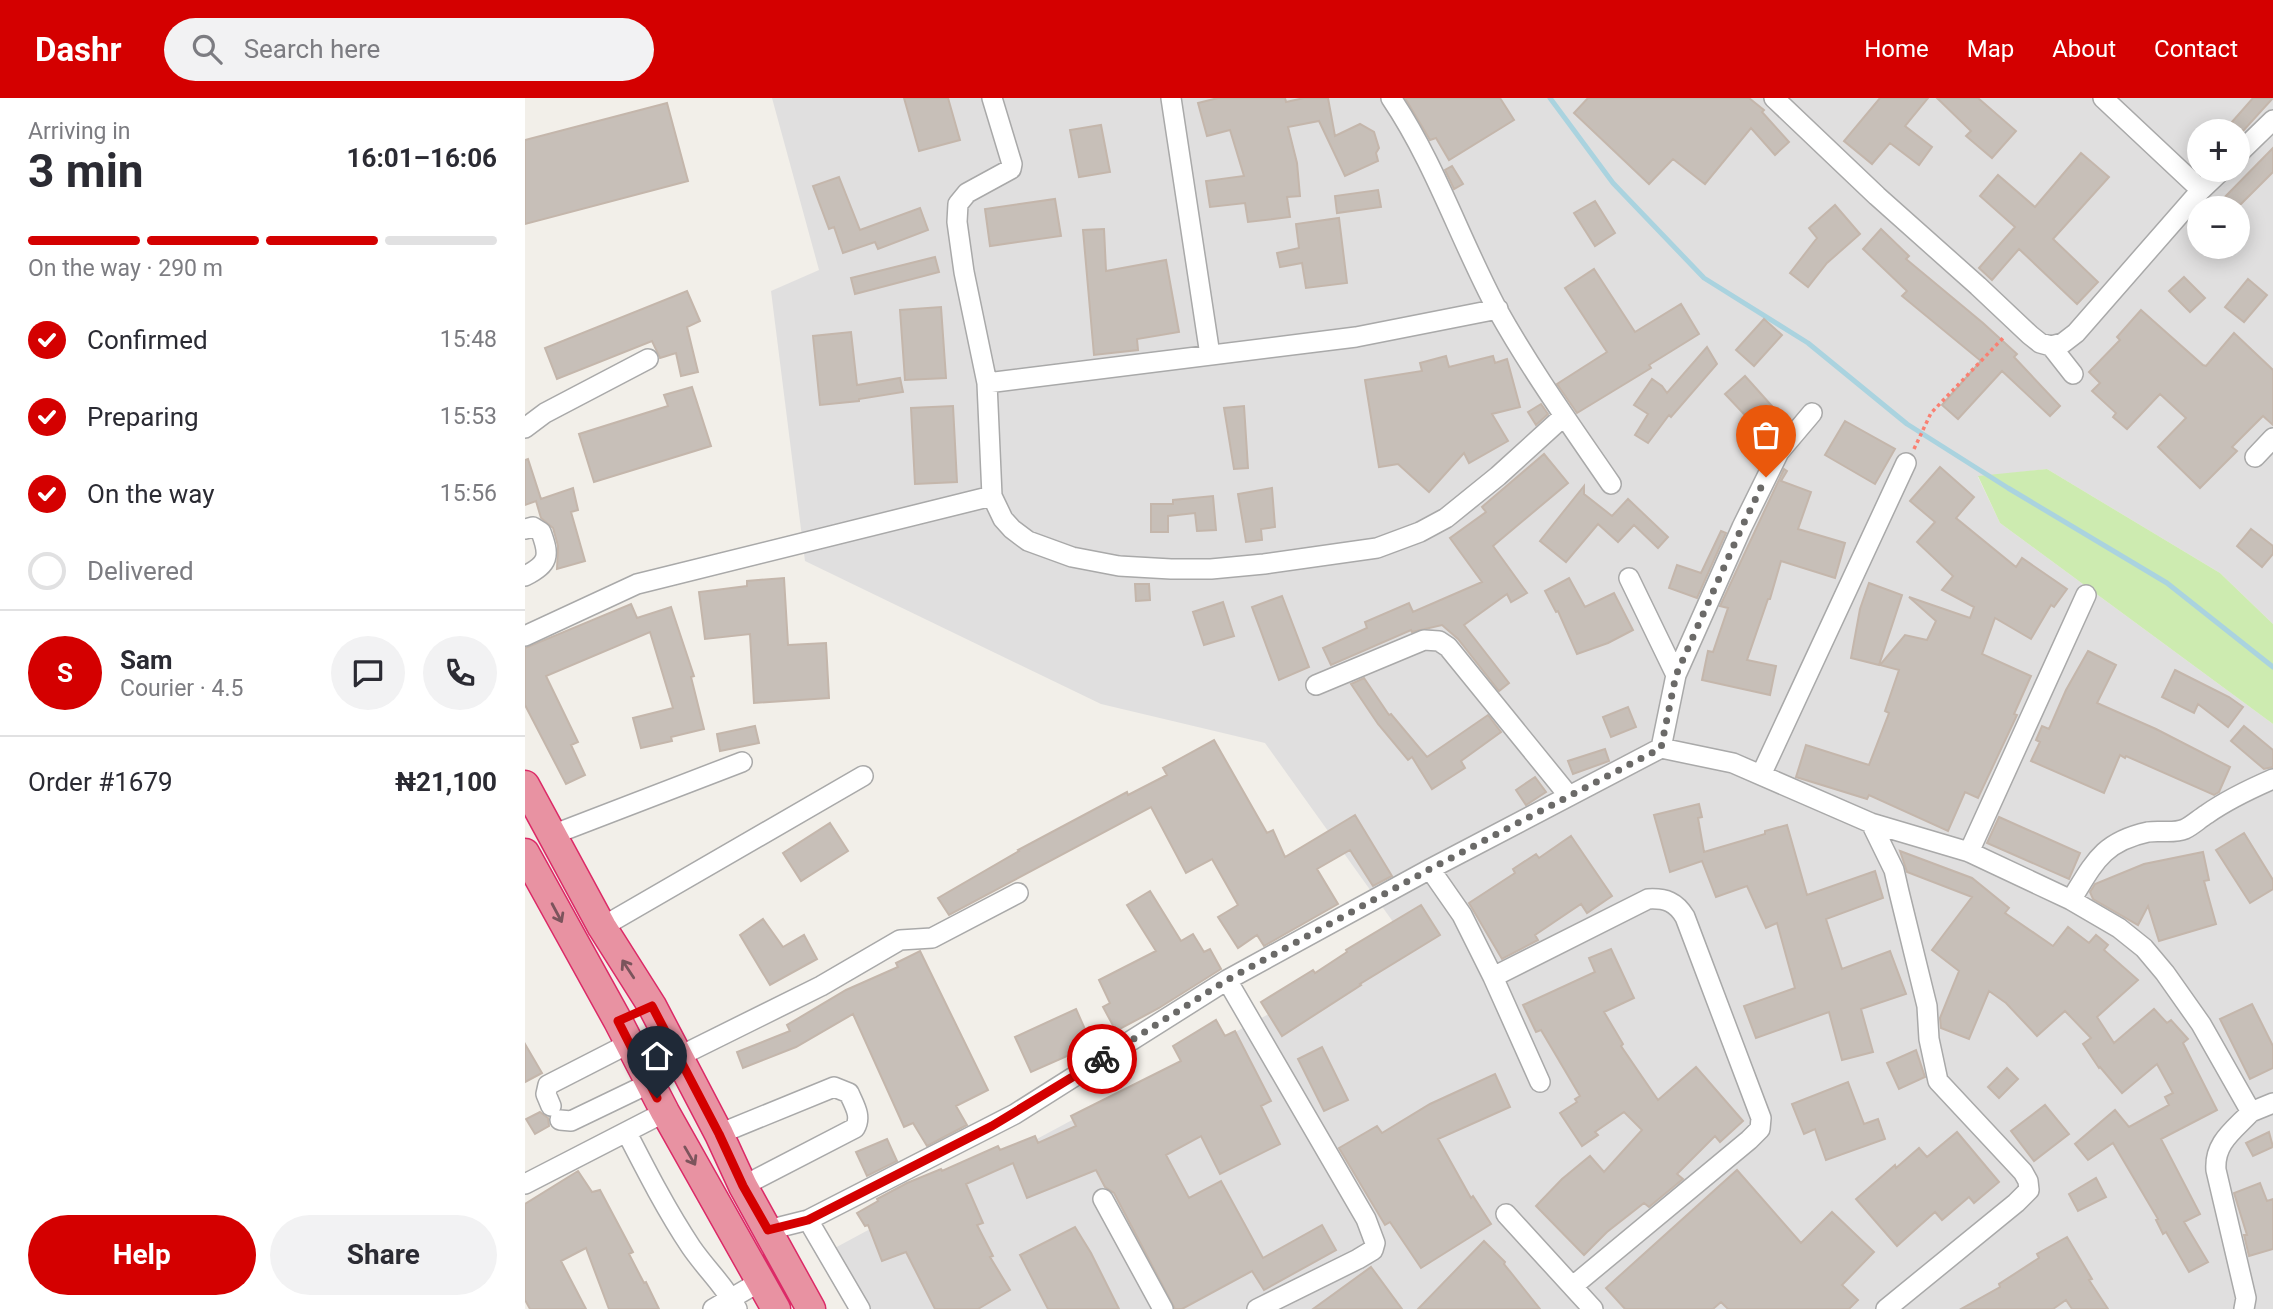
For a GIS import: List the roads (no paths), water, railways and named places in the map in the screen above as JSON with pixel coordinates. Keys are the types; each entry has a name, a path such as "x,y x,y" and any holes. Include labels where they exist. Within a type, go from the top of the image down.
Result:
{"highway":[{"path":"525,785 602,928 652,1006 743,1186 811,1309"},
{"path":"525,854 776,1309"},
{"path":"624,1032 652,1006"}],"street":[{"path":"992,98 1012,164 1011,169 967,193 958,204 957,222 964,272 987,383 992,496 996,508 1012,529 1028,541 1072,557 1119,566 1171,569 1212,569 1264,564 1377,548 1434,527 1498,476 1564,416"},
{"path":"1171,98 1210,355"},
{"path":"1391,98 1434,177 1498,309 1564,416 1611,484"},
{"path":"1775,98 2019,326 2041,343 2052,346 2063,343 2076,333 2209,182"},
{"path":"2103,98 2201,190"},
{"path":"2250,142 2273,120"},
{"path":"987,383 1356,337 1498,309"},
{"path":"2052,346 2073,374"},
{"path":"525,428 545,413 648,359"},
{"path":"1661,748 1676,675 1742,527 1779,452 1812,413"},
{"path":"2255,457 2273,438"},
{"path":"1762,775 1906,463"},
{"path":"525,636 637,584 992,496"},
{"path":"525,529 533,527 541,532 547,554 545,562 537,570 525,576"},
{"path":"1629,578 1676,675"},
{"path":"1969,852 2086,595"},
{"path":"1316,685 1424,640 1439,641 1448,647 1569,796"},
{"path":"768,1230 808,1220 1015,1114 1227,980 1430,869 1661,748 1733,763 1871,823 1969,852 2071,900 2119,928 2151,956 2201,1024 2251,1112"},
{"path":"552,835 742,762"},
{"path":"602,928 863,776"},
{"path":"2071,900 2094,862 2122,839 2152,832 2177,832 2194,825 2245,791 2273,779"},
{"path":"1871,823 1893,870 1899,892 1927,1006 1929,1039 1938,1081 2023,1172 2029,1190 1886,1309"},
{"path":"1430,869 1461,915 1493,977 1540,1082"},
{"path":"678,1057 821,986 900,940 932,938 1018,893"},
{"path":"1493,977 1649,899 1668,901 1679,907 1685,917 1761,1118 1760,1129 1749,1140 1573,1286"},
{"path":"1227,980 1366,1219 1375,1243 1373,1250 1358,1259 1257,1309"},
{"path":"624,1032 548,1085 546,1094 555,1113 571,1121 650,1083"},
{"path":"719,1134 834,1087 849,1093 858,1114 855,1128 743,1186"},
{"path":"2243,1309 2246,1298 2215,1158 2217,1149 2251,1112 2273,1103"},
{"path":"525,1184 665,1112"},
{"path":"627,1133 669,1214 734,1303"},
{"path":"1103,1199 1163,1309"},
{"path":"1506,1214 1593,1309"},
{"path":"808,1220 860,1309"},
{"path":"713,1309 734,1303 761,1281"}],"waterway":[{"path":"1550,98 1613,183 1704,278 1808,343 1907,424 2167,583 2273,667"}]}
